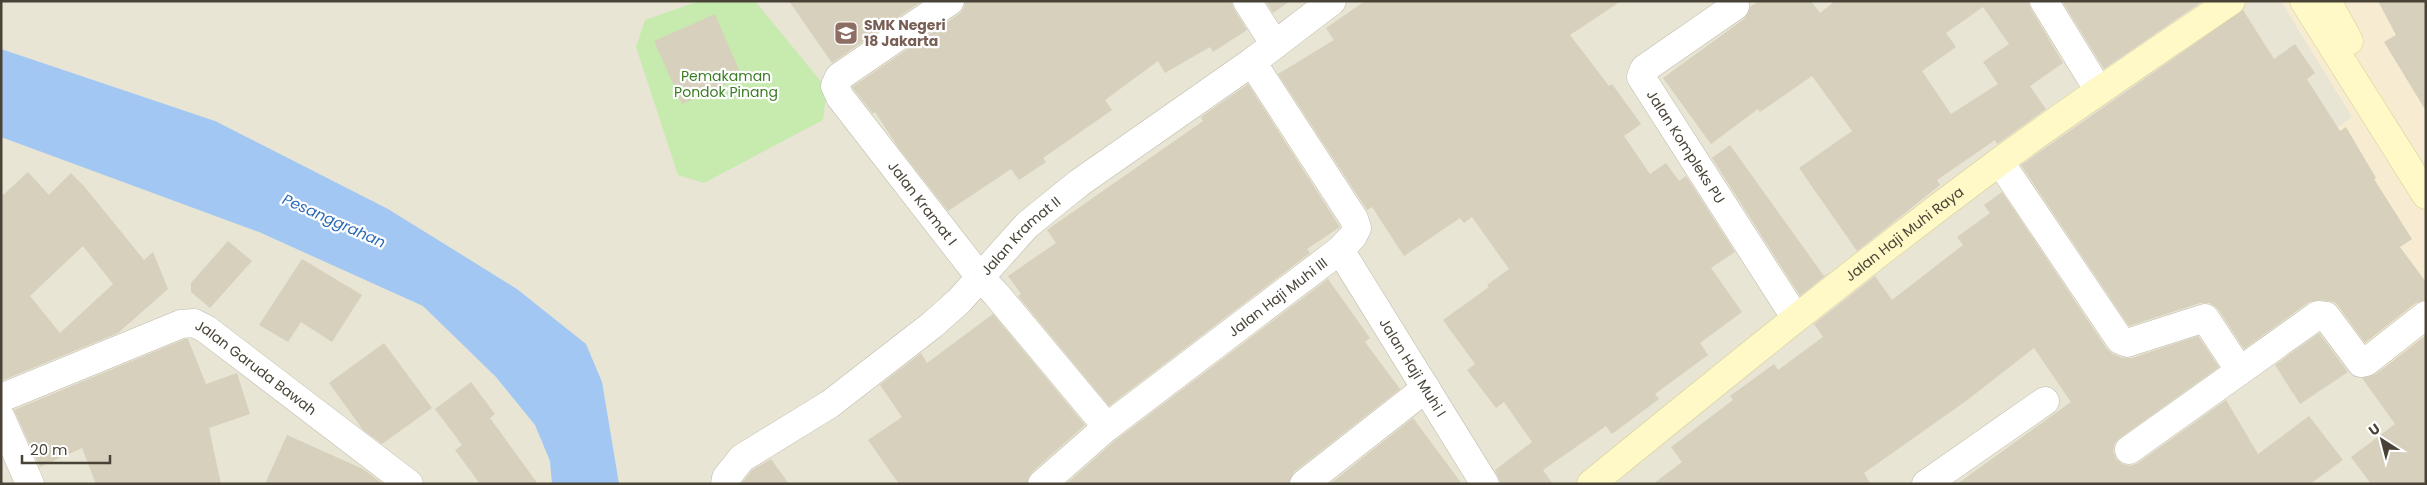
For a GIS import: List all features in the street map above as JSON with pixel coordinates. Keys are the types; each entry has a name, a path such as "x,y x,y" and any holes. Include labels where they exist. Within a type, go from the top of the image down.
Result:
{"street":[{"name":"Jalan Kramat I","path":"950,1 839,77 835,86 840,97 978,276 996,294 1107,427"},
{"path":"1247,1 1275,45"},
{"name":"Jalan Kramat II","path":"725,484 726,478 742,458 830,404 898,352 958,300 978,276 1027,225 1079,183 1252,62 1332,1"},
{"path":"2044,1 2099,91"},
{"name":"Jalan Haji Muhi Raya","path":"1591,484 1795,318 2000,162 2099,91 2231,1"},
{"path":"2304,1 2426,195"},
{"path":"2327,1 2383,103 2426,170"},
{"name":"Jalan Kompleks PU","path":"1735,6 1644,69 1641,77 1795,318"},
{"name":"Jalan Haji Muhi III","path":"1042,484 1107,427 1340,250 1353,236 1356,228 1354,220 1252,62"},
{"path":"2000,162 2120,340 2127,343 2206,318 2240,371"},
{"name":"Jalan Haji Muhi I","path":"1340,250 1485,484"},
{"path":"2129,450 2322,314 2326,316 2361,363 2366,362 2426,315"},
{"name":"Jalan Garuda Bawah","path":"1,398 181,324 194,324 206,328 409,484"},
{"path":"1304,484 1426,388"},
{"path":"1926,484 2045,401"},
{"path":"1,418 30,484"}],"shaded area":[{"path":"1,1 2426,1 2426,484 1,484"},
{"path":"2281,1 2426,1 2426,424 2250,192 2352,117"}],"green space":[{"name":"Pemakaman Pondok Pinang","path":"699,1 755,1 827,89 823,120 704,183 678,175 636,47 645,20"}],"water":[{"name":"Pesanggrahan","path":"1,49 215,121 388,209 517,289 586,344 602,382 619,484 552,484 550,461 535,425 496,377 423,306 259,232 1,137"}],"building":[{"name":"SMK Negeri 18 Jakarta","path":"789,1 922,1 832,63"},
{"path":"965,1 1231,1 1247,30 1213,52 1210,47 1165,73 1158,61 1105,100 1112,110 1043,158 1046,162 1019,180 1011,169 948,211 898,147 875,112 873,114 852,87 959,14 964,8"},
{"path":"1266,1 1290,1 1273,13"},
{"path":"1365,1 1621,1 1570,35 1609,86 1612,84 1641,124 1624,136 1650,174 1666,163 1679,181 1686,176 1735,252 1711,268 1742,312 1700,343 1708,355 1655,394 1659,399 1612,434 1606,426 1543,470 1553,484 1501,484 1495,470 1532,442 1504,402 1496,408 1467,370 1475,364 1443,320 1489,287 1487,285 1509,269 1472,217 1464,223 1460,218 1404,256 1372,207 1367,210 1278,74 1334,40 1326,28"},
{"path":"1759,1 1811,1 1820,13 1835,1 2028,1 2063,63 2030,86 2046,109 1997,144 1995,140 1937,180 1940,185 1857,251 1799,168 1852,131 1812,76 1760,112 1758,109 1711,144 1663,78 1744,19 1750,7","holes":["1983,7 2009,44 1983,62 1998,84 1951,114 1922,71 1956,47 1946,33"]},
{"path":"2062,1 2203,1 2104,69"},
{"path":"2378,1 2426,1 2426,111 2384,42 2396,35"},
{"path":"2243,10 2274,59 2295,44 2315,73 2307,79 2340,131 2346,127 2376,178 2374,179 2412,239 2400,247 2426,282 2426,300 2416,303 2365,343 2334,302 2320,300 2309,302 2244,349 2218,309 2210,303 2200,303 2129,326 2021,165"},
{"path":"715,14 742,77 682,104 654,41"},
{"path":"1248,84 1340,227 1307,249 1310,253 1109,406 1018,296 1021,294 1008,276 1056,243 1047,230 1203,121 1201,117"},
{"path":"1730,145 1824,276 1830,272 1800,296 1712,158"},
{"path":"28,172 49,195 71,173 84,186 144,260 153,252 168,289 118,333 1,381 1,197","holes":["83,246 113,284 60,333 30,296"]},
{"path":"2002,192 2107,349 2113,354 2122,358 2132,358 2198,336 2219,367 2115,443 2113,451 2116,459 2122,464 2130,466 2138,463 2226,400 2258,454 2309,416 2343,460 2310,484 1957,484 2071,402 2034,348 1966,401 1864,473 1871,484 1653,484 1682,462 1671,447 1733,400 1730,396 1774,364 1778,370 1823,337 1814,324 1875,276 1892,300 1963,245 1957,237 1990,213 1984,205"},
{"path":"228,241 252,261 210,308 191,292 191,283"},
{"path":"302,259 362,295 332,342 301,322 288,342 259,325"},
{"path":"1328,279 1370,338 1365,342 1400,389 1294,472 1289,484 1066,484 1117,439"},
{"path":"993,314 1085,425 1032,472 1027,484 899,484 868,440 902,417 880,385 921,353 927,363"},
{"path":"2319,333 2348,372 2300,404 2275,365"},
{"path":"2426,335 2426,484 2371,484 2351,457 2395,424 2362,378 2376,374"},
{"path":"188,339 206,384 237,373 250,414 209,428 221,484 96,484 82,448 40,467 14,410"},
{"path":"384,343 432,408 382,444 363,430 329,383"},
{"path":"471,382 495,414 490,418 538,484 480,484 455,450 462,445 435,409"},
{"path":"1413,418 1462,484 1330,484"},
{"path":"287,435 363,469 383,484 265,484"},
{"path":"771,459 789,484 741,484 752,470"}],"place":[{"name":"SMK Negeri 18 Jakarta","path":"846,33"}]}
